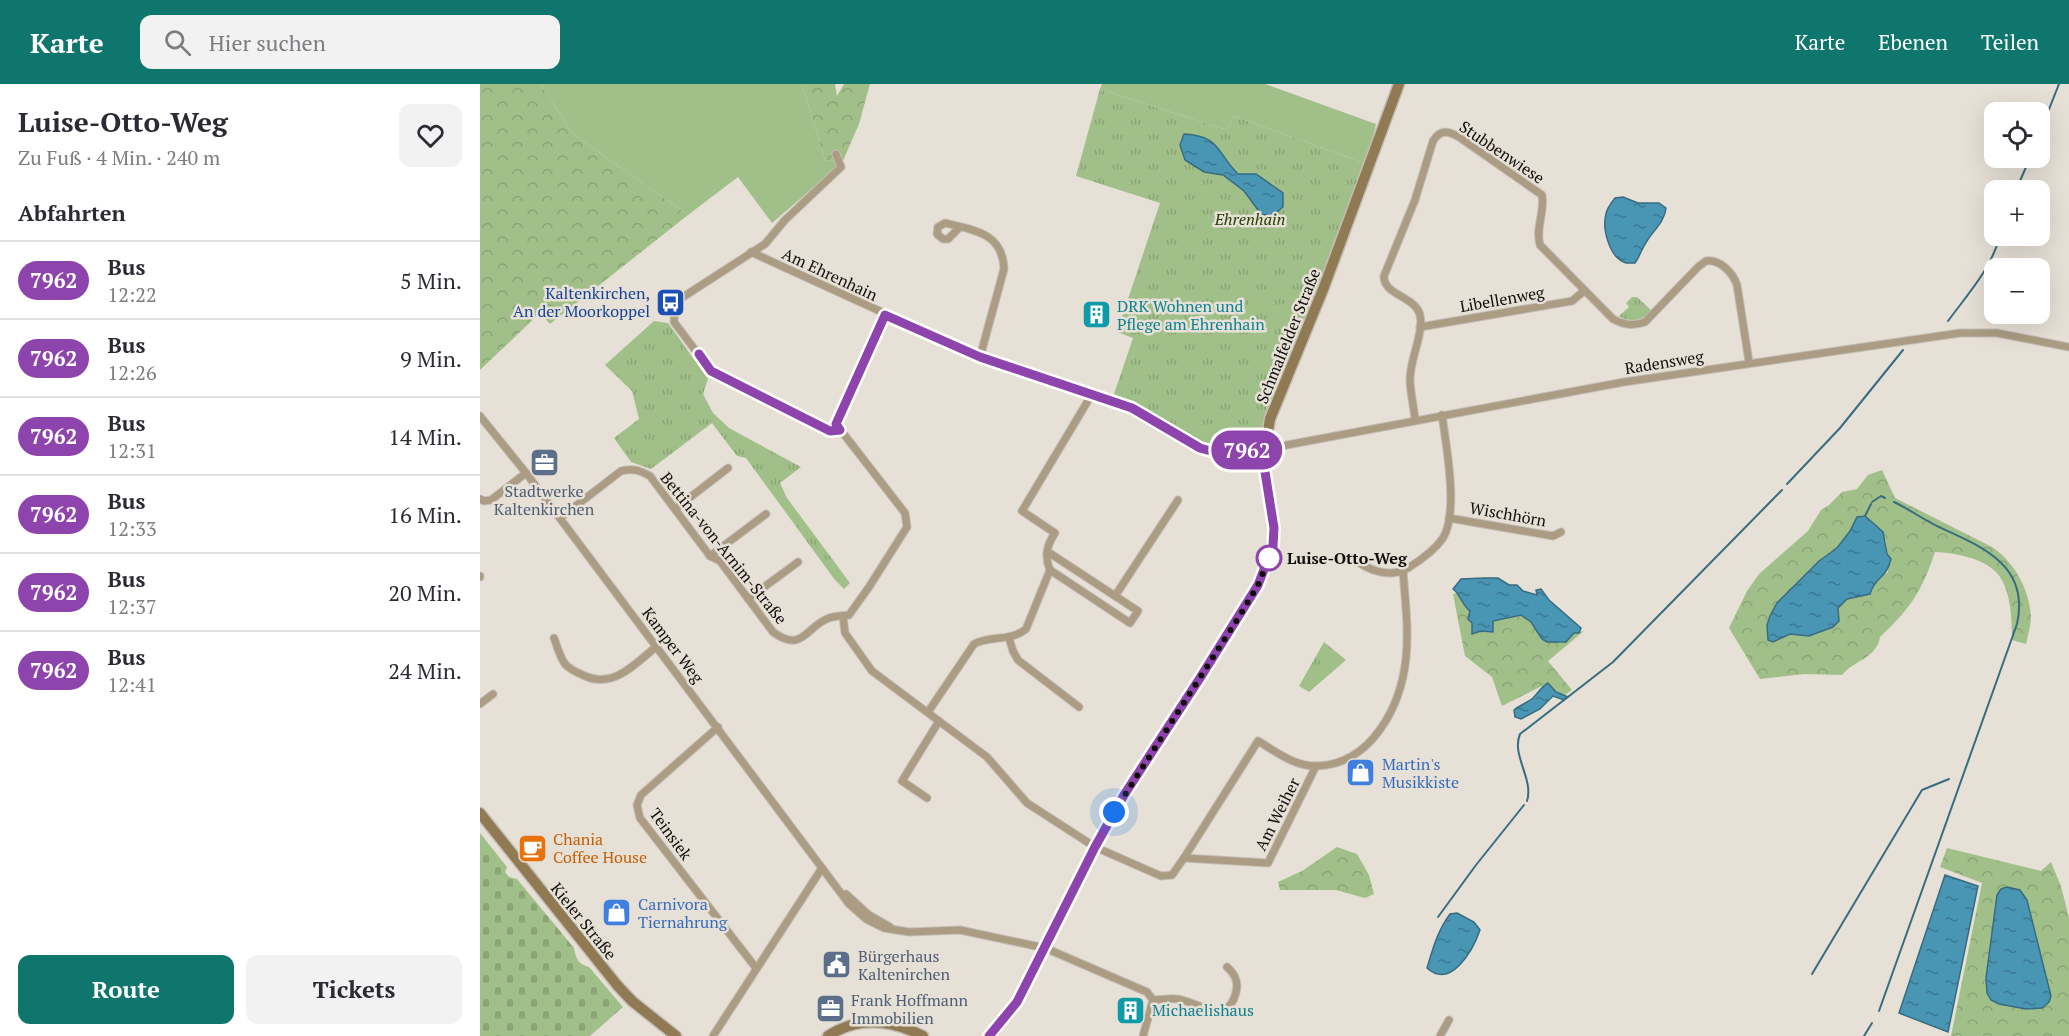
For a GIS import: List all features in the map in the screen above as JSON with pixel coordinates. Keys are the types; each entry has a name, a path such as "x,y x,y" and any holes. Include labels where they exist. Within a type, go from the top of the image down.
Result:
{"main road":[{"name":"Schmalfelder Straße","path":"990,1036 1017,1002 1095,847 1124,795 1258,585 1273,546 1274,528 1265,472 1265,449 1270,419 1324,287 1400,84"},
{"name":"Kieler Straße","path":"480,813 617,985 632,1001 676,1036"},
{"path":"828,1036 850,1025 870,1022 903,1027 923,1036"}],"street":[{"name":"Stubbenwiese","path":"1420,327 1420,314 1413,303 1387,286 1384,276 1414,200 1433,141 1443,131 1451,132 1542,195 1544,206 1538,236 1540,245 1613,319 1623,324 1636,325 1645,322 1706,261 1718,262 1735,277 1749,362"},
{"path":"836,154 841,167 785,220 765,244 680,299 675,309 674,321 711,371 830,431 840,430"},
{"path":"960,227 985,234 1000,250 1003,259 1004,269 980,357"},
{"name":"Am Ehrenhain","path":"751,252 980,357 1132,408 1200,448 1218,453 1265,449"},
{"name":"Libellenweg","path":"1420,327 1572,301 1584,291"},
{"path":"885,315 836,424 905,513 907,527 860,602 849,615 843,616 845,633 865,663 897,691 987,757 1027,803 1095,847 1161,876 1172,874 1258,741 1291,761 1316,766 1343,760 1364,748 1387,722 1401,691 1406,659 1407,629 1403,570"},
{"path":"1415,420 1410,378 1420,327"},
{"name":"Radensweg","path":"1265,449 1624,382 1960,333 1997,333 2069,347"},
{"path":"1048,552 1138,611 1130,623 1050,570 1046,562 1047,545 1055,533 1022,510 1092,394"},
{"path":"1353,558 1361,565 1375,571 1393,573 1403,570 1435,548 1444,536 1449,518 1450,476 1442,415"},
{"name":"Kamper Weg","path":"480,416 657,646 849,904 866,919 877,926 909,932 960,930 1045,948 1147,992 1154,1000"},
{"name":"Bettina-von-Arnim-Straße","path":"560,518 621,471 629,468 638,469 650,476 711,556 720,561 773,632 782,639 792,640 802,637 828,618 843,616"},
{"path":"675,509 728,468"},
{"path":"480,499 491,500 526,473"},
{"path":"1115,596 1179,500"},
{"path":"711,556 766,514"},
{"name":"Wischhörn","path":"1449,518 1553,536 1561,532"},
{"path":"748,599 798,562"},
{"path":"928,712 975,644 984,639 1009,638 1019,635 1026,629 1050,570"},
{"path":"554,638 565,664 583,675 604,681 616,678 657,646"},
{"path":"1009,638 1018,660 1079,707"},
{"path":"480,704 493,694"},
{"path":"927,798 902,781 939,721"},
{"name":"Teinsiek","path":"718,727 641,795 637,805 640,818 756,968"},
{"name":"Am Weiher","path":"1184,858 1268,863 1316,766"},
{"path":"713,1036 822,868"},
{"name":"Kamper Weg","path":"842,892 869,915 892,929"},
{"path":"1143,1036 1154,1000 1177,999 1207,1010 1219,1010 1231,1002 1237,991 1235,974 1227,967"},
{"path":"1440,1036 1449,1020"}],"green space":[{"path":"480,84 541,84 572,133 688,215 550,324 540,313 480,370"},
{"path":"541,84 802,84 825,160 842,163 772,223 738,177 688,215 572,133"},
{"path":"802,84 835,84 837,96 844,84 870,84 859,124 842,163 825,160"},
{"path":"1102,84 1265,84 1376,124 1367,164 1234,116 1227,130 1100,89"},
{"name":"Ehrenhain","path":"1100,89 1227,130 1234,116 1367,164 1259,459 1243,463 1223,457 1114,394 1133,338 1117,332 1160,203 1076,176"},
{"path":"1632,297 1637,297 1652,311 1637,320 1628,320 1619,316 1629,307 1626,303"},
{"path":"654,321 668,323 708,379 703,394 713,413 729,428 801,467 780,483 787,498 850,583 844,589 835,580 746,458 737,456 712,423 651,469 631,462 614,438 639,419 632,391 605,365"},
{"path":"1882,470 1895,498 1992,547 2007,560 2024,586 2030,606 2031,619 2026,644 2012,640 2008,595 1996,572 1968,557 1935,552 1914,599 1880,637 1870,655 1842,675 1804,674 1760,679 1729,628 1747,591 1759,574 1808,531 1821,510 1842,492 1857,489 1868,475","holes":["1857,517 1886,541 1888,572 1857,596 1847,599 1809,636 1790,634 1773,641 1768,640 1767,625 1786,594 1819,561 1837,548"]},
{"path":"1458,593 1466,609 1470,611 1473,634 1481,631 1492,632 1493,621 1521,615 1531,622 1547,642 1561,643 1574,633 1584,631 1548,661 1572,690 1565,695 1556,692 1546,684 1502,706 1492,677 1465,656 1453,594"},
{"path":"1324,642 1346,660 1309,692 1299,686"},
{"path":"480,833 507,867 505,872 509,877 517,879 574,948 578,960 589,967 623,1007 590,1036 480,1036"},
{"path":"1337,847 1357,854 1369,875 1374,894 1365,898 1336,890 1280,890 1278,882 1302,871"},
{"path":"1947,848 2041,871 2051,862 2061,886 2069,918 2069,1036 1951,1036 1982,883 1940,867"}],"water":[{"path":"1184,134 1196,135 1212,142 1238,174 1256,174 1283,193 1283,207 1272,216 1261,214 1244,191 1223,175 1204,172 1185,160 1180,145"},
{"path":"1623,197 1638,203 1659,203 1666,208 1661,222 1635,263 1626,263 1615,255 1606,234 1607,210 1615,198"},
{"path":"1865,516 1883,532 1887,554 1891,559 1886,571 1870,594 1847,599 1838,608 1839,621 1833,627 1809,636 1790,634 1773,642 1768,640 1767,625 1777,603 1819,561 1837,548 1857,517"},
{"path":"1498,578 1509,585 1517,585 1523,591 1537,595 1536,590 1541,589 1549,600 1581,628 1579,633 1574,633 1566,642 1547,642 1542,639 1531,622 1521,615 1493,621 1493,632 1481,631 1472,634 1472,623 1468,619 1470,611 1453,589 1461,579"},
{"path":"1548,683 1556,692 1568,697 1564,700 1553,696 1540,709 1521,719 1515,717 1514,710 1533,698"},
{"path":"1945,875 1978,886 1948,1032 1899,1013"},
{"path":"2007,887 2020,890 2027,900 2051,996 2049,1002 2042,1008 2026,1009 1999,1004 1991,1000 1987,993 1986,978 1997,895 2001,889"},
{"path":"1457,913 1474,922 1480,930 1460,965 1444,974 1436,974 1427,968 1434,946 1450,914"}],"waterway":[{"path":"2050,107 2059,84"},
{"path":"2020,180 2026,168"},
{"path":"1948,321 1985,270 1997,246"},
{"path":"1787,484 1840,428 1903,350"},
{"path":"1527,801 1528,784 1518,750 1520,734 1613,662 1782,490"},
{"path":"1872,502 1881,496 1885,498"},
{"path":"1879,1011 2017,624 2019,604 2016,587 2010,573 1999,561 1972,542 1894,502"},
{"path":"1865,516 1871,504"},
{"path":"1812,974 1922,790 1949,779"},
{"path":"1438,917 1524,805"},
{"path":"1864,1036 1872,1023"}],"bus line":[{"name":"7962","path":"699,354 711,371 830,431 840,430 836,424 885,315 980,357 1132,408 1200,448 1218,453 1265,449 1265,472 1274,528 1273,546 1258,585 1124,795 1095,847 1017,1002 989,1036"}],"place":[{"name":"Kaltenkirchen, An der Moorkoppel","path":"671,302"},
{"name":"DRK Wohnen und Pflege am Ehrenhain","path":"1096,315"},
{"name":"Stadtwerke Kaltenkirchen","path":"544,463"},
{"name":"Luise-Otto-Weg","path":"1269,558"},
{"name":"Martin's Musikkiste","path":"1361,773"},
{"name":"Chania Coffee House","path":"532,848"},
{"name":"Carnivora Tiernahrung","path":"617,913"},
{"name":"Bürgerhaus Kaltenirchen","path":"837,965"},
{"name":"Frank Hoffmann Immobilien","path":"830,1009"},
{"name":"Michaelishaus","path":"1131,1010"}],"route":[{"path":"1114,812 1242,612 1258,585 1269,558"}]}
